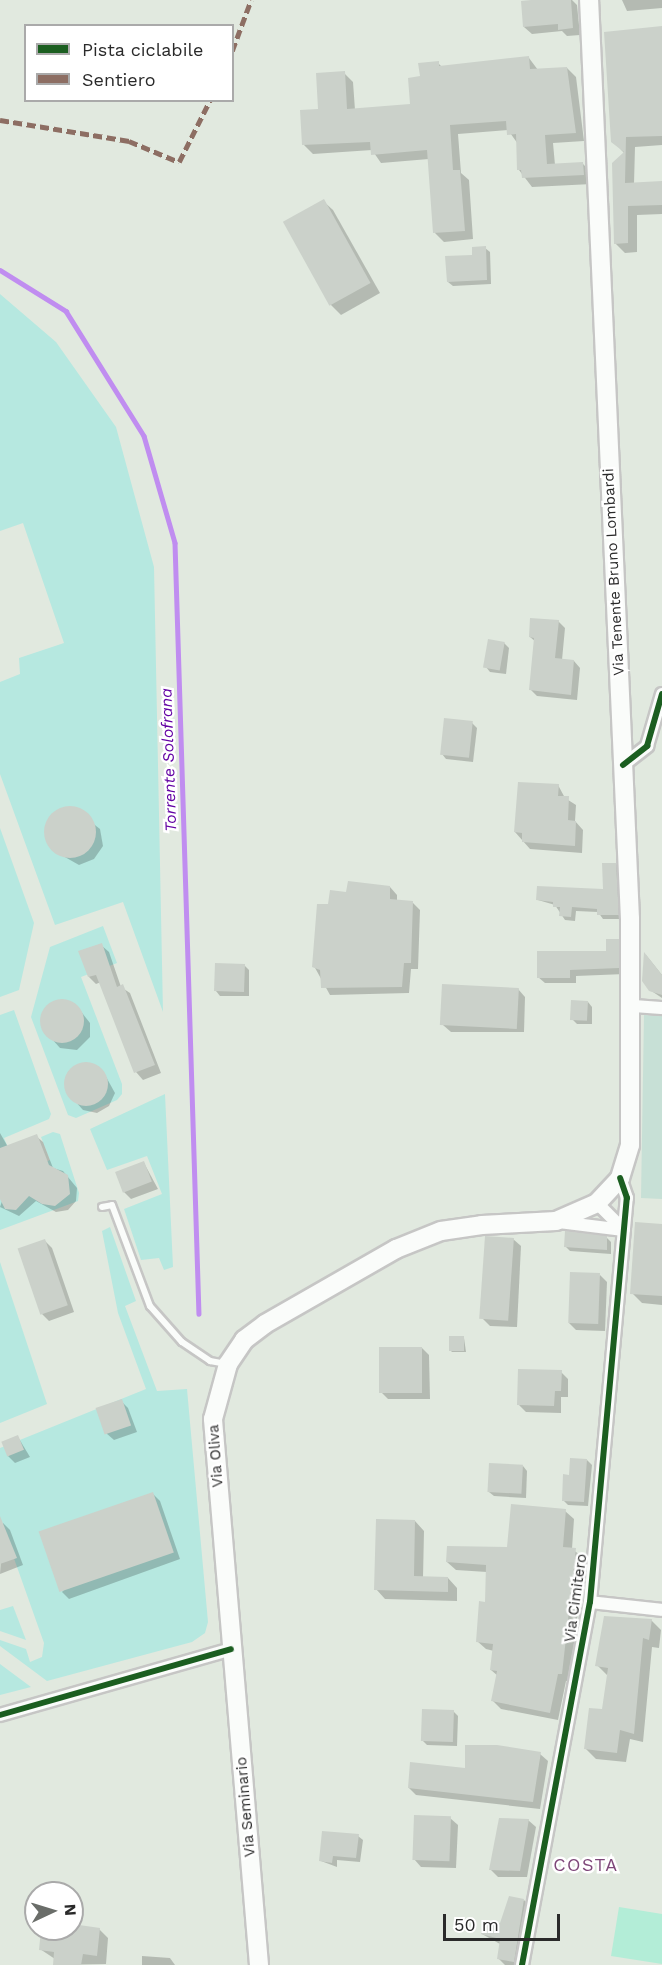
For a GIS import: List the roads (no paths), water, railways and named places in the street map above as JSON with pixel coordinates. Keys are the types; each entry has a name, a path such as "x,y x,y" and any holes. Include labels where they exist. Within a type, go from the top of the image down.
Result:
{"main road":[{"name":"Via Tenente Bruno Lombardi","path":"589,0 633,1006 630,1145"},
{"name":"Via Oliva","path":"231,1649 213,1419 228,1364 244,1340 265,1324 396,1250 441,1232 482,1225 556,1221 597,1203 620,1178 630,1145"},
{"name":"Via Seminario","path":"231,1649 259,1965"}],"street":[{"path":"623,765 647,746 662,694"},
{"path":"633,1006 662,1008"},
{"name":"Via Cimitero","path":"522,1965 590,1602 627,1198 620,1178"},
{"path":"597,1203 624,1230"},
{"path":"556,1221 624,1230"},
{"path":"590,1602 662,1610"},
{"path":"0,1715 211,1658 231,1649"}],"lane":[{"path":"102,1207 112,1205 150,1306 182,1342 210,1361 228,1364"}],"waterway":[{"name":"Torrente Solofrana","path":"0,270 66,311 144,436 175,543 199,1314"}],"district":[{"name":"COSTA","path":"586,1865"}]}
